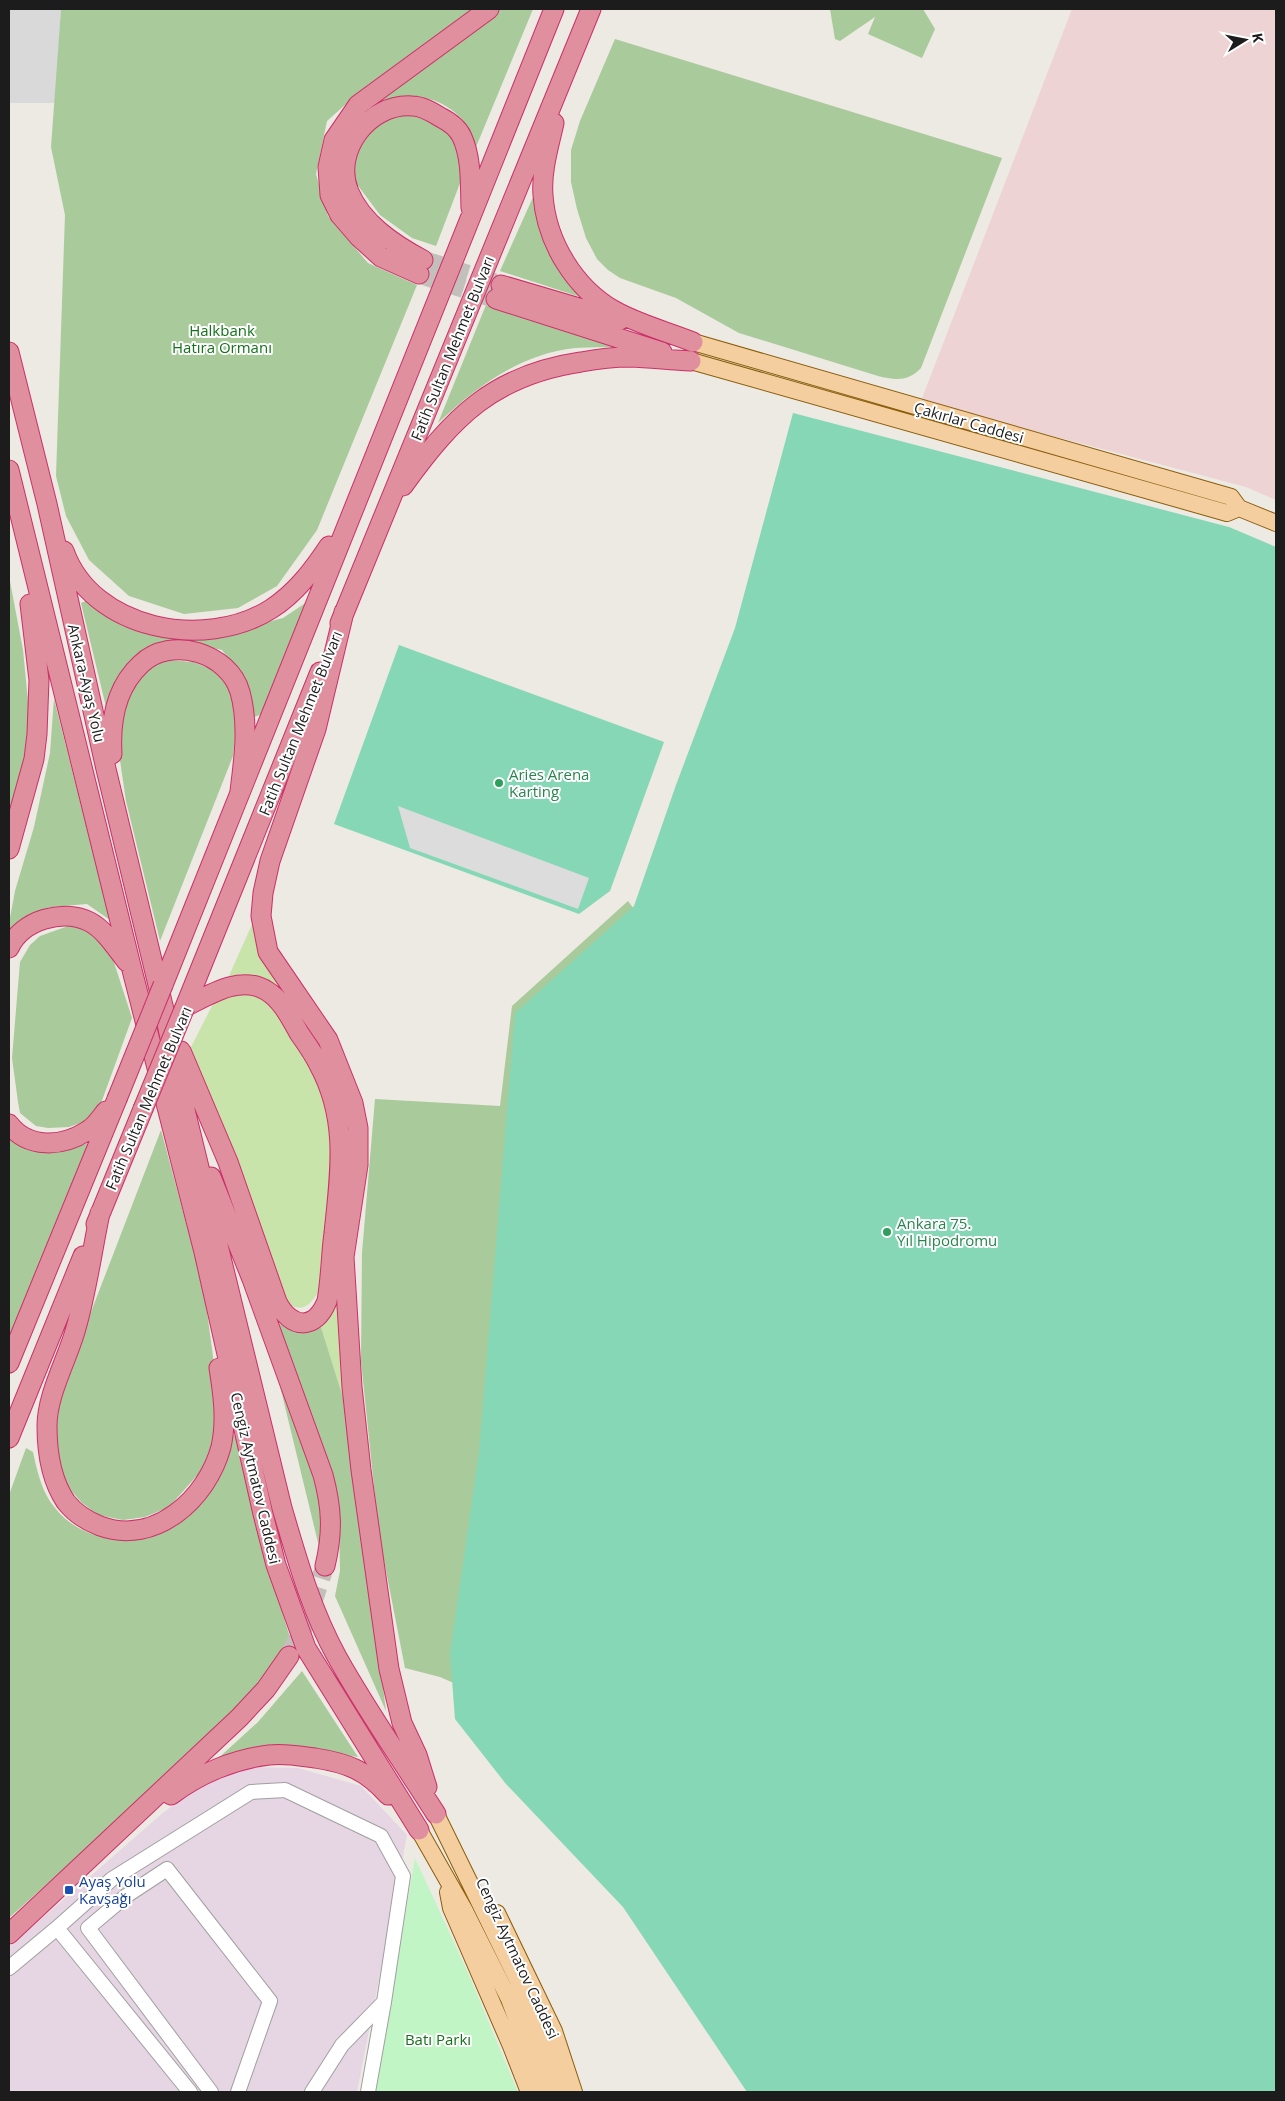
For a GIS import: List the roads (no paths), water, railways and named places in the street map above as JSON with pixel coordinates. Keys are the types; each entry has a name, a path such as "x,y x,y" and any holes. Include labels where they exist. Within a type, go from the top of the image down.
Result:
{"highway":[{"path":"472,215 469,153 461,134 449,122 431,111 412,106 389,109 370,118 356,134 347,154 344,173 348,191 359,209 385,237 421,267 381,257 359,237 340,215 330,194 328,167 334,140 358,105 489,9"},
{"name":"Fatih Sultan Mehmet Bulvarı","path":"9,1364 554,9"},
{"name":"Fatih Sultan Mehmet Bulvarı","path":"9,1438 591,9"},
{"path":"563,79 544,172 543,194 547,219 554,241 579,281 615,311 693,342"},
{"path":"691,362 499,292 693,342"},
{"name":"Ankara-Ayaş Yolu","path":"9,352 47,504 106,768 166,1014"},
{"path":"385,512 425,456 447,430 472,407 500,387 529,374 560,365 596,360 629,357 691,362"},
{"path":"9,849 34,759 40,680 33,622 10,476"},
{"name":"Ankara-Ayaş Yolu","path":"10,476 151,1046"},
{"path":"47,504 65,554 77,574 93,594 117,610 139,621 162,629 192,631 218,629 246,621 270,610 294,592 316,566 352,511"},
{"path":"344,612 316,729 270,861 263,893 261,916 268,952 328,1040 353,1103 358,1128 358,1165 344,1257 352,1387 361,1470 387,1660 395,1697 402,1723 417,1755 436,1814"},
{"path":"185,1007 220,990 239,985 255,986 267,990 286,1011 319,1065 328,1084 340,1136 342,1160 327,1301 319,1316 312,1320 298,1323 290,1320 277,1302 228,1162 166,1014 113,758 111,734 112,718 117,702 125,684 142,662 155,654 167,651 195,651 210,656 223,665 234,678 240,691 244,711 245,747 240,790"},
{"path":"9,948 19,933 44,918 76,916 91,923 106,935 131,966"},
{"name":"Cengiz Aytmatov Caddesi","path":"166,1014 186,1114 282,1508 300,1572 317,1615 337,1657 436,1814"},
{"name":"Cengiz Aytmatov Caddesi","path":"151,1046 204,1252 263,1514 276,1565 297,1627 321,1675 419,1830"},
{"path":"9,1124 14,1132 32,1141 47,1144 67,1141 89,1131 117,1099"},
{"path":"186,1114 255,1288 324,1475 331,1521 331,1542 325,1566"},
{"path":"100,1213 76,1328 51,1402 47,1424 52,1473 58,1488 78,1514 94,1524 124,1532 143,1529 161,1523 182,1509 212,1472 224,1431 224,1409 204,1252"},
{"path":"9,1934 238,1718 266,1689 289,1656"},
{"path":"108,1842 186,1783 211,1771 250,1758 270,1754 328,1760 351,1766 363,1772 377,1784 419,1830"}],"main road":[{"name":"Çakırlar Caddesi","path":"693,342 1230,497 1239,508 1276,523"},
{"name":"Çakırlar Caddesi","path":"691,362 1227,513 1239,508"},
{"path":"776,386 781,368"},
{"name":"Cengiz Aytmatov Caddesi","path":"436,1814 570,2090"},
{"name":"Cengiz Aytmatov Caddesi","path":"419,1830 465,1912 509,2000 544,2092"},
{"name":"Cengiz Aytmatov Caddesi","path":"446,1833 468,1856 479,1876 554,2032 570,2090"},
{"name":"Cengiz Aytmatov Caddesi","path":"445,1877 450,1908 511,2046 529,2092"}],"street":[{"path":"9,1968 112,1879 251,1792 285,1790 381,1836 403,1876 368,2092"},
{"path":"211,2092 88,1928 126,1896 167,1869 270,2001 238,2092"},
{"path":"112,1879 126,1896"},
{"path":"57,1928 190,2092"},
{"path":"312,2092 342,2045 384,2002"}],"tunnel":[{"path":"423,260 501,285"},
{"path":"419,274 496,299"},
{"path":"289,1656 306,1622 325,1566"}],"place":[{"name":"Aries Arena Karting","path":"499,783"},
{"name":"Ankara 75. Yıl Hipodromu","path":"887,1232"},
{"name":"Ayaş Yolu Kavşağı","path":"69,1890"}],"park label":[{"name":"Halkbank Hatıra Ormanı","path":"222,338"},
{"name":"Batı Parkı","path":"438,2039"}]}
